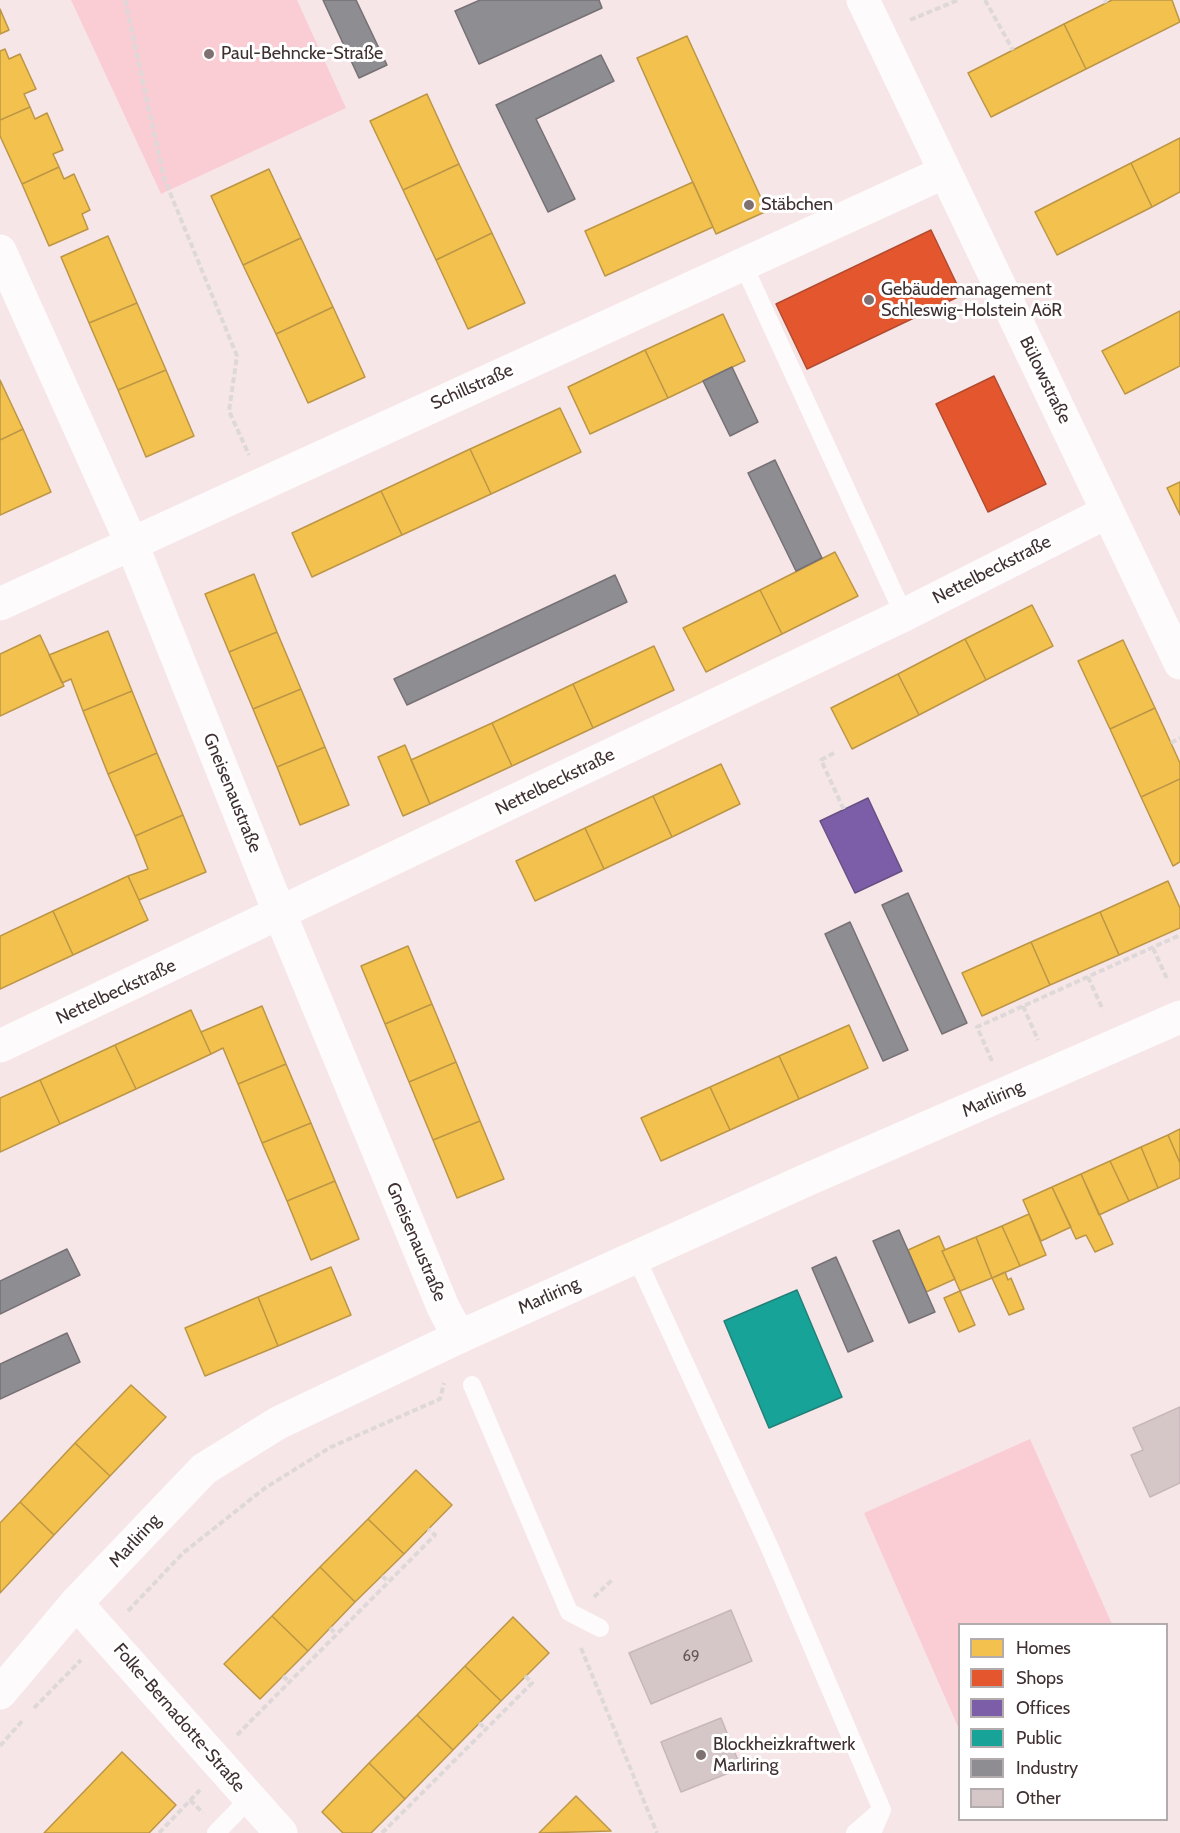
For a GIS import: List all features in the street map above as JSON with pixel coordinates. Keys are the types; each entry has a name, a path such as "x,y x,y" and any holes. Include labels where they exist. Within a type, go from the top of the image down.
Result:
{"street":[{"name":"Bülowstraße","path":"863,0 1180,663"},
{"name":"Schillstraße","path":"0,603 945,172"},
{"name":"Gneisenaustraße","path":"0,251 131,542 280,914 443,1307 459,1337"},
{"name":"Nettelbeckstraße","path":"0,1046 904,615 1107,512"},
{"name":"Marliring","path":"2,1688 76,1603 204,1469 278,1423 459,1337 636,1257 1180,1017"},
{"name":"Folke-Bernadotte-Straße","path":"76,1603 281,1833"}],"lane":[{"path":"743,264 904,615"},
{"path":"636,1257 769,1546 882,1810 872,1833"},
{"path":"472,1385 569,1612 600,1628"},
{"path":"216,1833 250,1798"},
{"path":"855,1833 882,1810"}],"path":[{"path":"125,0 164,178 237,356 229,411 262,483"},
{"path":"879,34 958,0"},
{"path":"985,0 1013,50"},
{"path":"1171,743 1180,738"},
{"path":"834,753 821,760 844,810"},
{"path":"992,1061 977,1027 1180,935"},
{"path":"1153,948 1168,981"},
{"path":"1088,976 1103,1010"},
{"path":"1023,1006 1038,1040"},
{"path":"32,1711 183,1553 265,1488 331,1447 440,1399"},
{"path":"159,1833 289,1682 435,1535 428,1528"},
{"path":"382,1576 389,1582"},
{"path":"612,1580 587,1605 577,1640 657,1833"},
{"path":"330,1628 336,1634"},
{"path":"283,1676 289,1682"},
{"path":"382,1833 532,1683 525,1676"},
{"path":"0,1746 24,1719"},
{"path":"479,1723 486,1729"},
{"path":"428,1776 434,1781"},
{"path":"380,1824 386,1829"}],"shaded area":[{"name":"Paul-Behncke-Straße","path":"71,0 297,0 346,108 161,194"},
{"path":"1030,1439 1112,1623 958,1623 958,1727 864,1513"}],"building: Homes":[{"path":"1112,0 1172,0 1180,22 1086,69 1064,24"},
{"path":"0,9 9,30 0,34"},
{"path":"1064,24 1086,69 991,117 968,73"},
{"path":"687,36 767,211 716,234 637,58"},
{"path":"5,49 9,59 20,54 36,89 24,94 30,107 0,120 0,51"},
{"path":"427,94 459,164 403,190 370,121"},
{"path":"30,107 35,119 47,113 63,150 53,154 59,167 22,184 0,136 0,120"},
{"path":"1180,138 1180,192 1152,207 1131,163"},
{"path":"1131,163 1152,207 1057,255 1035,212"},
{"path":"459,164 492,233 436,260 403,190"},
{"path":"59,167 64,179 74,174 90,210 82,214 88,229 49,246 22,184"},
{"path":"269,169 301,238 243,265 211,196"},
{"path":"693,182 713,227 605,276 585,231"},
{"path":"492,233 525,303 468,329 436,260"},
{"path":"108,236 137,303 89,323 61,257"},
{"path":"301,238 333,307 276,334 243,265"},
{"path":"137,303 166,370 118,390 89,323"},
{"path":"333,307 365,377 308,403 276,334"},
{"path":"1180,311 1180,366 1125,394 1102,351"},
{"path":"723,314 745,361 668,398 645,350"},
{"path":"645,350 668,398 590,434 568,387"},
{"path":"166,370 194,436 146,457 118,390"},
{"path":"0,380 23,429 0,440"},
{"path":"560,408 581,452 491,494 470,449"},
{"path":"23,429 51,492 0,515 0,440"},
{"path":"470,449 491,494 402,535 381,491"},
{"path":"1180,482 1180,515 1167,488"},
{"path":"381,491 402,535 312,577 292,533"},
{"path":"835,552 858,596 782,634 760,590"},
{"path":"254,574 277,632 229,652 205,594"},
{"path":"760,590 782,634 706,672 683,628"},
{"path":"1032,605 1053,646 986,680 965,639"},
{"path":"108,631 132,691 83,711 71,679 62,683 49,655"},
{"path":"277,632 301,689 253,709 229,652"},
{"path":"40,635 64,686 0,716 0,654"},
{"path":"965,639 986,680 919,715 898,674"},
{"path":"1123,640 1155,708 1110,729 1078,661"},
{"path":"654,646 674,690 593,728 573,684"},
{"path":"898,674 919,715 852,749 831,708"},
{"path":"573,684 593,728 512,766 492,723"},
{"path":"301,689 325,747 277,767 253,709"},
{"path":"132,691 157,753 108,774 83,711"},
{"path":"1155,708 1180,763 1180,779 1141,797 1110,729"},
{"path":"492,723 512,766 430,804 411,760"},
{"path":"405,745 430,804 403,816 378,757"},
{"path":"325,747 349,805 300,825 277,767"},
{"path":"157,753 183,815 135,836 108,774"},
{"path":"721,764 740,804 672,837 653,796"},
{"path":"1180,779 1180,862 1173,866 1141,797"},
{"path":"653,796 672,837 604,869 585,828"},
{"path":"183,815 206,872 139,900 128,876 148,869 135,836"},
{"path":"585,828 604,869 535,901 516,861"},
{"path":"128,876 148,920 73,955 53,911"},
{"path":"1168,881 1180,908 1180,928 1119,955 1100,912"},
{"path":"53,911 73,955 0,989 0,936"},
{"path":"1100,912 1119,955 1050,985 1031,942"},
{"path":"1031,942 1050,985 982,1016 962,973"},
{"path":"408,946 432,1004 385,1024 361,966"},
{"path":"432,1004 456,1062 409,1082 385,1024"},
{"path":"262,1006 286,1064 238,1084 223,1048 211,1054 201,1032"},
{"path":"191,1010 211,1054 136,1089 115,1045"},
{"path":"849,1025 868,1068 799,1099 779,1056"},
{"path":"115,1045 136,1089 60,1124 40,1080"},
{"path":"779,1056 799,1099 730,1130 710,1087"},
{"path":"456,1062 480,1121 433,1140 409,1082"},
{"path":"286,1064 311,1123 262,1143 238,1084"},
{"path":"40,1080 60,1124 0,1152 0,1098"},
{"path":"710,1087 730,1130 661,1161 641,1118"},
{"path":"480,1121 504,1179 457,1198 433,1140"},
{"path":"311,1123 335,1181 287,1201 262,1143"},
{"path":"1180,1129 1180,1163 1168,1135"},
{"path":"1168,1135 1180,1163 1180,1178 1158,1188 1141,1147"},
{"path":"1141,1147 1158,1188 1129,1201 1110,1161"},
{"path":"1110,1161 1129,1201 1099,1215 1081,1174"},
{"path":"1081,1174 1113,1244 1095,1252 1086,1235 1076,1239 1052,1187"},
{"path":"335,1181 359,1239 311,1260 287,1201"},
{"path":"1052,1187 1071,1227 1041,1241 1023,1200"},
{"path":"1029,1214 1046,1255 1020,1266 1002,1226"},
{"path":"1002,1226 1020,1266 992,1278 976,1237"},
{"path":"939,1236 945,1250 942,1251 955,1279 926,1292 908,1250"},
{"path":"976,1237 992,1278 960,1291 942,1251"},
{"path":"331,1267 351,1315 278,1346 258,1297"},
{"path":"1005,1272 1008,1280 1011,1278 1024,1309 1009,1315 992,1278"},
{"path":"960,1291 975,1325 959,1332 944,1298"},
{"path":"258,1297 278,1346 205,1376 185,1328"},
{"path":"131,1385 166,1417 110,1476 75,1443"},
{"path":"75,1443 110,1476 54,1535 20,1502"},
{"path":"416,1470 452,1505 404,1554 368,1519"},
{"path":"20,1502 54,1535 0,1593 0,1523"},
{"path":"368,1519 404,1554 355,1602 320,1567"},
{"path":"320,1567 355,1602 308,1651 272,1616"},
{"path":"272,1616 308,1651 260,1699 224,1664"},
{"path":"513,1617 549,1653 501,1701 465,1666"},
{"path":"465,1666 501,1701 453,1750 417,1715"},
{"path":"417,1715 453,1750 405,1799 369,1763"},
{"path":"122,1752 176,1805 149,1833 44,1833"},
{"path":"369,1763 405,1799 371,1833 343,1833 322,1812"},
{"path":"576,1796 611,1831 539,1833"}],"building: Shops":[{"name":"Gebäudemanagement Schleswig-Holstein AöR","path":"931,230 962,295 807,369 776,304"},
{"path":"994,376 1046,484 988,512 936,404"}],"building: Offices":[{"path":"868,798 902,871 855,893 820,821"}],"building: Public":[{"path":"797,1290 842,1397 769,1428 724,1321"}],"building: Industry":[{"path":"323,0 356,0 387,65 359,78"},
{"path":"480,0 599,0 602,8 479,64 455,11"},
{"path":"601,55 614,81 536,119 575,199 548,212 496,105"},
{"path":"732,367 758,422 730,436 703,381"},
{"path":"775,460 822,558 796,571 748,473"},
{"path":"615,575 627,602 407,705 394,679"},
{"path":"908,893 967,1023 942,1034 882,905"},
{"path":"850,922 908,1050 883,1061 825,934"},
{"path":"899,1230 935,1312 909,1323 873,1241"},
{"path":"67,1249 80,1275 0,1314 0,1281"},
{"path":"836,1257 873,1341 848,1352 812,1268"},
{"path":"67,1333 80,1362 0,1399 0,1364"}],"building: Other":[{"path":"1180,1407 1180,1483 1150,1497 1131,1455 1143,1450 1133,1428"},
{"path":"731,1610 752,1661 651,1704 629,1653"},
{"name":"Blockheizkraftwerk Marliring","path":"721,1718 741,1768 681,1792 661,1742"}],"place":[{"name":"Paul-Behncke-Straße","path":"209,54"},
{"name":"Stäbchen","path":"749,205"},
{"name":"Gebäudemanagement Schleswig-Holstein AöR","path":"869,300"},
{"name":"Blockheizkraftwerk Marliring","path":"701,1755"}]}
